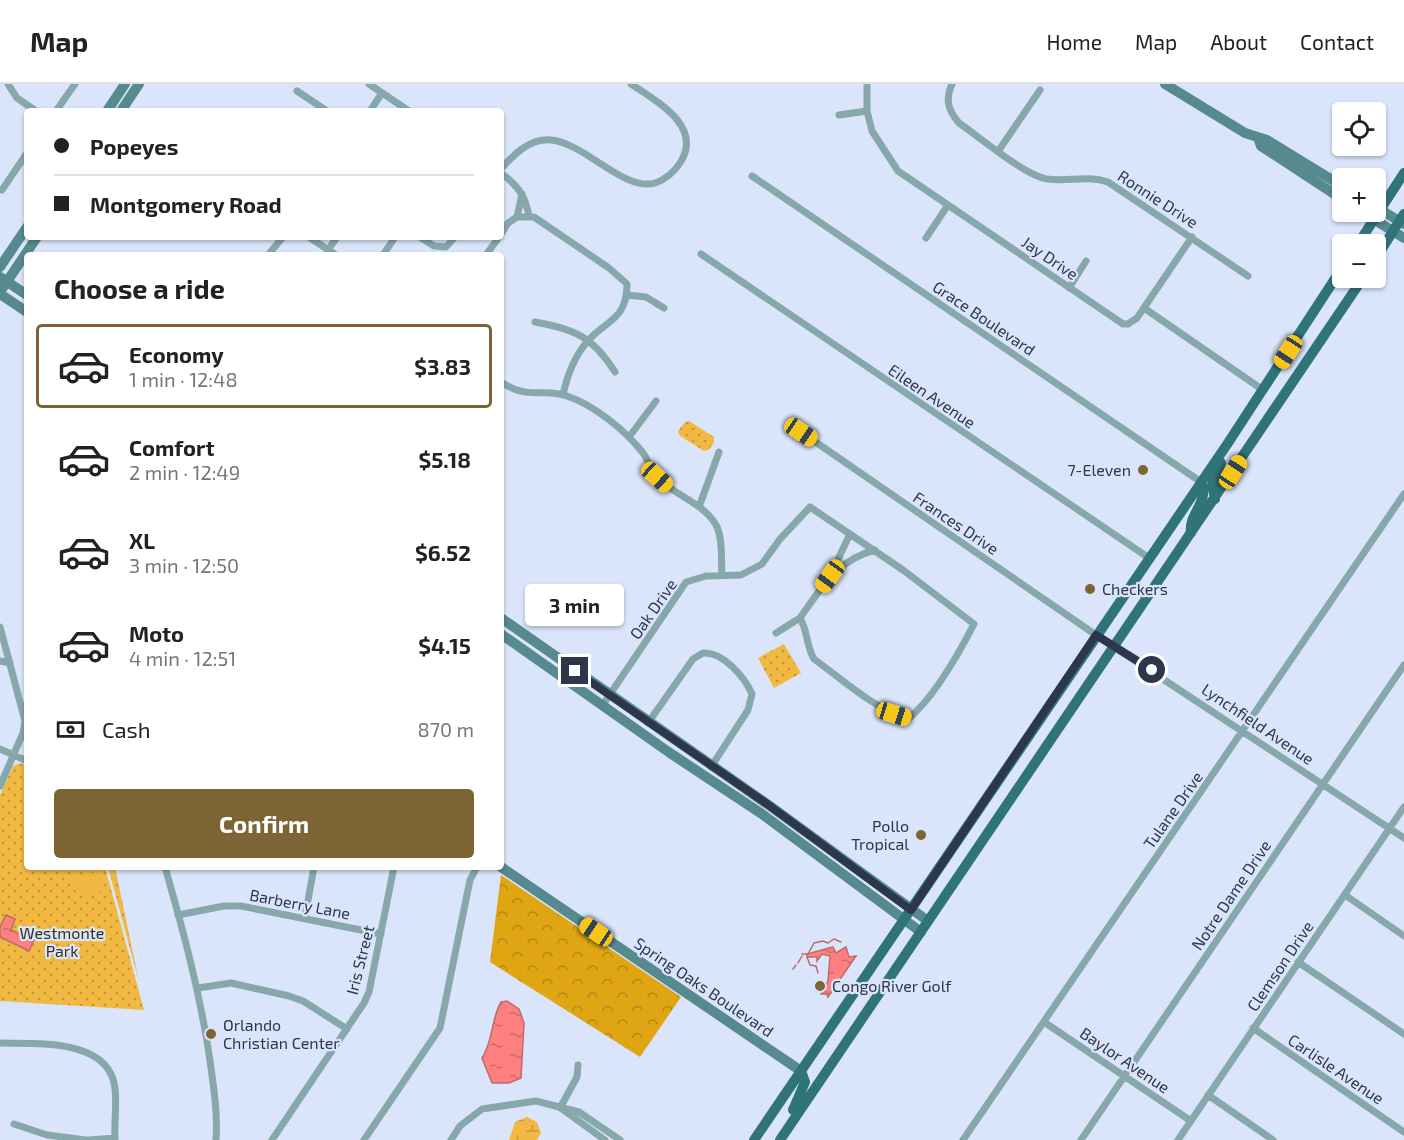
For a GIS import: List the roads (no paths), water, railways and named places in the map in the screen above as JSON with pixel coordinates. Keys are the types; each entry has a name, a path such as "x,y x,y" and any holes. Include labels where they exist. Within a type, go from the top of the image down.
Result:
{"main road":[{"path":"108,108 125,84"},
{"path":"1165,84 1258,138 1267,140 1332,180"},
{"path":"123,108 138,85"},
{"path":"1258,138 1261,146 1332,192"},
{"path":"1386,199 1404,173"},
{"path":"1386,215 1402,220 1386,242"},
{"path":"1385,222 1393,231 1404,238"},
{"path":"0,267 24,231"},
{"path":"25,252 35,240"},
{"path":"24,254 4,279 0,293 24,310"},
{"path":"4,279 24,293"},
{"path":"754,1140 1241,423 1332,283"},
{"path":"780,1140 1356,288"},
{"path":"1215,499 1213,480 1241,423"},
{"path":"1192,533 1190,523 1204,499 1205,490 1201,482"},
{"path":"504,620 648,723 770,806 928,921"},
{"path":"504,630 512,626"},
{"path":"504,634 602,706 762,814 921,932"},
{"path":"670,753 694,766 711,767"},
{"name":"Spring Oaks Boulevard","path":"504,869 801,1071"},
{"path":"791,1124 791,1113 806,1082 801,1071"}],"street":[{"path":"8,84 17,98 32,108"},
{"path":"58,108 75,84"},
{"path":"369,84 404,108"},
{"path":"504,167 519,149 548,140 571,144 629,181 654,183 668,176 685,154 687,140 680,122 669,110 631,84"},
{"name":"Jay Drive","path":"867,84 867,111 872,131 889,160 909,179 1123,324 1133,322 1144,308"},
{"name":"Ronnie Drive","path":"952,84 947,97 952,115 959,123 1037,176 1062,180 1089,177 1108,182 1248,276"},
{"path":"999,150 1040,90"},
{"path":"297,91 316,108"},
{"path":"372,108 382,93"},
{"path":"839,115 867,111"},
{"path":"2,190 24,157"},
{"path":"504,174 519,186 529,216"},
{"name":"Grace Boulevard","path":"752,176 1201,482"},
{"path":"517,217 522,194"},
{"path":"926,238 948,205"},
{"path":"504,229 517,217 534,217 609,268 627,284 627,295 616,319 590,340 568,372 563,395"},
{"path":"1192,237 1144,308 1263,390"},
{"path":"271,252 281,240"},
{"path":"313,240 331,252"},
{"path":"328,250 335,240"},
{"path":"425,240 440,248 446,247 452,240"},
{"name":"Eileen Avenue","path":"701,254 1149,558"},
{"path":"1069,288 1086,261"},
{"path":"627,295 646,297 664,308"},
{"path":"535,322 561,327 590,340 615,372"},
{"path":"504,384 533,395 563,395 595,412 629,437 647,458 657,477 673,492 699,507 717,527 722,575"},
{"path":"629,437 656,401"},
{"name":"Frances Drive","path":"801,432 1096,635"},
{"path":"699,507 719,452"},
{"name":"Tulane Drive","path":"963,1140 1404,494"},
{"name":"Oak Drive","path":"602,706 687,582 706,576 741,575 762,564 780,539 810,507 850,534"},
{"path":"776,633 800,618 830,576 850,534 967,616 974,624 918,711 909,719 894,714 814,659 809,651 807,630 800,618"},
{"path":"830,576 855,555 875,550"},
{"path":"0,627 24,717"},
{"name":"Lynchfield Avenue","path":"1096,635 1244,730 1404,838"},
{"path":"648,723 693,659 703,653 714,655 742,677 752,694 748,710 711,767"},
{"path":"0,661 10,663"},
{"name":"Notre Dame Drive","path":"1080,1140 1404,665"},
{"path":"0,786 24,724"},
{"path":"0,749 24,759"},
{"name":"Clemson Drive","path":"1178,1140 1404,807"},
{"path":"166,870 198,988 216,1108 216,1140"},
{"path":"305,917 313,870"},
{"name":"Iris Street","path":"272,1140 347,1029 369,992 393,870"},
{"path":"364,1140 440,1028 470,880 475,870"},
{"path":"1345,895 1404,936"},
{"name":"Barberry Lane","path":"178,915 224,906 241,906 381,934"},
{"path":"1298,962 1404,1034"},
{"path":"198,988 231,983 289,996 347,1029"},
{"name":"Baylor Avenue","path":"1044,1022 1191,1121"},
{"name":"Carlisle Avenue","path":"1253,1028 1404,1131"},
{"path":"0,1043 79,1048 100,1061 109,1072 115,1087 115,1139 88,1140 46,1135 14,1124"},
{"path":"560,1108 577,1077 578,1065"},
{"path":"1208,1095 1274,1140"},
{"path":"451,1140 460,1126 482,1109 536,1101 579,1112 620,1140"},
{"path":"560,1108 605,1140"}],"water":[{"path":"6,915 15,919 11,930 22,935 26,926 38,931 29,951 0,937 0,927"},
{"path":"833,947 836,953 846,947 849,957 856,956 828,997 827,994 821,994 828,981 830,956 822,954 817,961 817,957 807,957 807,954"},
{"path":"507,1001 519,1009 524,1023 521,1078 509,1083 492,1083 482,1058 486,1052 501,1002"}],"waterway":[{"path":"802,954 808,954 814,943 823,941 828,943 834,939 841,942"},
{"path":"798,963 802,956"},
{"path":"807,957 810,965 816,966 818,973"},
{"path":"793,969 796,965"}],"place":[{"name":"7-Eleven","path":"1143,470"},
{"name":"Checkers","path":"1090,589"},
{"name":"Pollo Tropical","path":"921,835"},
{"name":"Congo River Golf","path":"820,986"},
{"name":"Orlando Christian Center","path":"211,1034"}],"park label":[{"name":"Westmonte Park","path":"62,942"}]}
